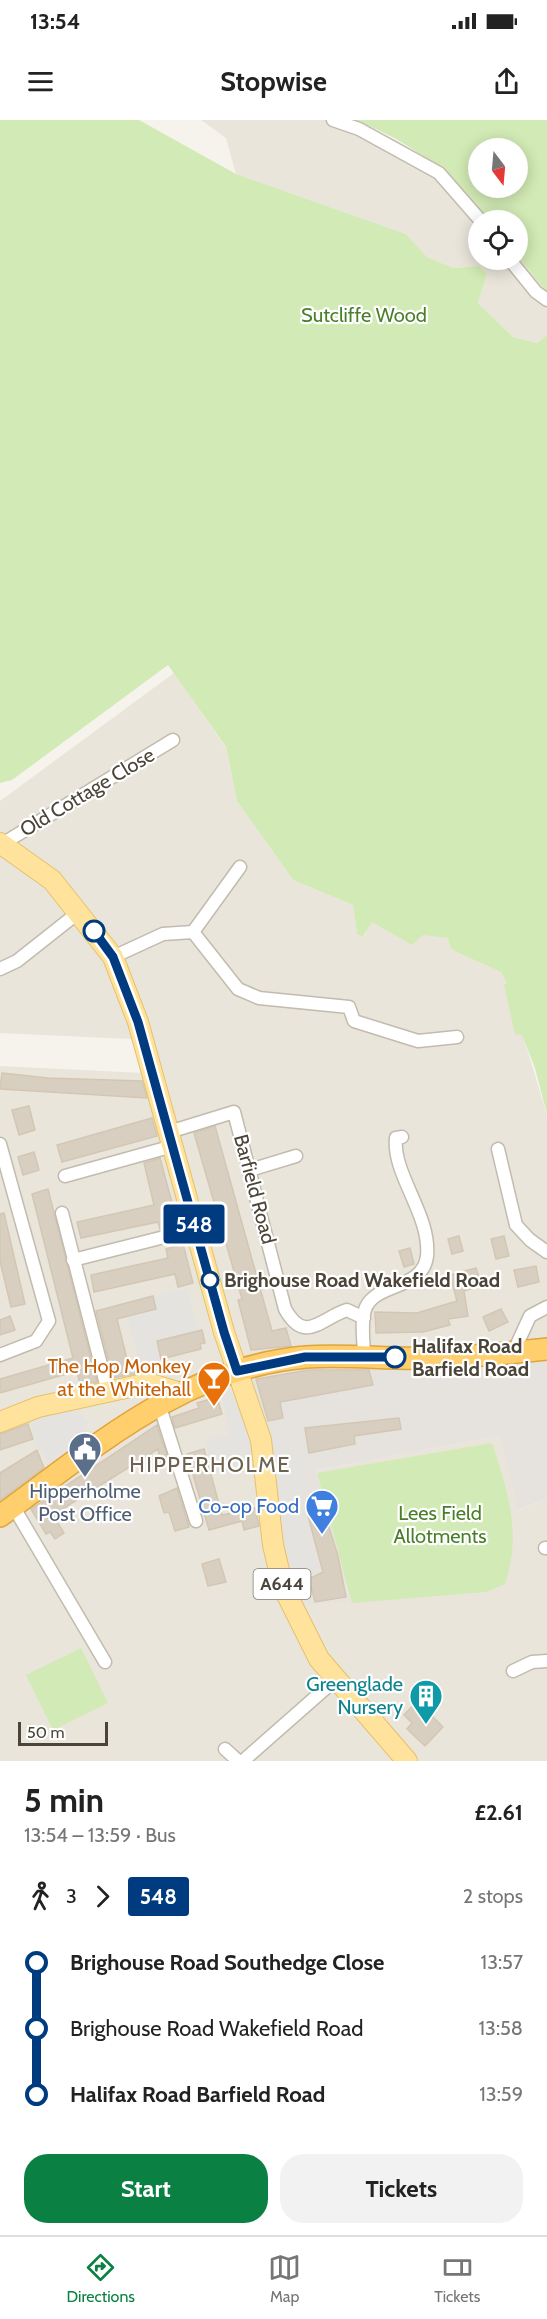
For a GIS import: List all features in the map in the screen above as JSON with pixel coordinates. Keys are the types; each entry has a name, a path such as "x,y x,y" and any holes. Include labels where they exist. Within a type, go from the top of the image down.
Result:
{"highway":[{"path":"7,1511 137,1416 181,1393 237,1371 305,1357 432,1358 547,1349"}],"main road":[{"name":"A644","path":"1,843 52,880 113,957 138,1022 237,1371 261,1440 273,1545 283,1587 319,1659 407,1761"},
{"path":"0,1422 38,1407 148,1383 181,1393"}],"street":[{"path":"333,120 359,129 439,173 471,210"},
{"path":"518,270 536,292 547,300"},
{"name":"Old Cottage Close","path":"1,843 173,740"},
{"path":"193,932 240,867"},
{"path":"0,969 25,955 79,912"},
{"path":"113,957 163,934 193,932"},
{"path":"193,932 238,989 260,998 349,1007 354,1021 418,1041 457,1037"},
{"name":"Barfield Road","path":"171,1139 234,1112 285,1309 293,1323 306,1328 320,1326 332,1314 347,1310 364,1318"},
{"path":"364,1357 364,1318 366,1308 372,1298 409,1282 427,1258 418,1207 394,1152 396,1138 402,1137"},
{"path":"65,1176 171,1139"},
{"path":"0,1144 49,1320 36,1341 0,1355"},
{"path":"498,1149 516,1225 530,1240 547,1252"},
{"path":"250,1170 296,1156"},
{"path":"62,1213 108,1392"},
{"path":"73,1260 196,1229"},
{"path":"513,1353 530,1316 547,1307"},
{"path":"159,1404 196,1521"},
{"path":"7,1511 105,1662"},
{"path":"513,1671 532,1662 547,1662"},
{"path":"243,1761 335,1680"},
{"path":"225,1749 238,1761"}],"shaded area":[{"path":"201,120 353,120 399,142 442,169 481,210 468,210 468,267 453,268 427,257 406,234 236,174 226,138"},
{"path":"528,269 547,292 547,335 537,343 513,337 478,303 487,274 483,270"},
{"path":"174,673 226,748 237,801 293,880 353,905 357,934 364,937 372,921 412,944 422,934 448,938 456,952 501,972 507,983 547,1115 547,1359 447,1372 330,1366 252,1379 274,1458 281,1535 324,1511 314,1470 500,1436 519,1510 547,1498 547,1761 0,1761 0,1066 144,1073 131,1039 0,1033 0,801"},
{"path":"187,1288 198,1331 157,1341 162,1365 141,1370 127,1316 153,1296"},
{"path":"547,1359 547,1498 518,1510 500,1436 315,1470 347,1601 300,1604 281,1535 274,1458 252,1379 330,1366 447,1372"},
{"path":"232,1391 251,1436 255,1462 213,1473 205,1441 230,1434 221,1395"},
{"path":"74,1408 90,1423 83,1428 89,1435 50,1464 36,1443 30,1419"},
{"path":"292,1429 306,1473 309,1495 283,1506 271,1433"},
{"path":"303,1516 317,1569 297,1574 286,1520"}],"green space":[{"name":"Sutcliffe Wood","path":"0,120 139,120 236,174 406,234 427,257 453,268 468,267 468,270 483,270 487,274 478,303 513,337 537,343 547,335 547,1114 535,1068 522,1035 515,1034 504,985 507,983 501,972 456,952 451,948 448,938 423,935 412,945 372,922 363,937 357,934 353,905 293,880 237,801 226,747 168,665 12,780 0,783"},
{"path":"353,120 547,120 547,292 528,269 528,210 481,210 470,198 528,198 528,138 468,138 468,195 428,160 392,137"},
{"name":"Lees Field Allotments","path":"492,1443 508,1495 513,1529 510,1565 505,1584 486,1592 352,1603 317,1473"},
{"path":"81,1648 108,1703 53,1730 26,1675"}],"building":[{"path":"2,1073 48,1078 142,1081 147,1098 0,1089"},
{"path":"29,1106 35,1130 19,1135 12,1110"},
{"path":"152,1118 157,1136 62,1162 57,1145"},
{"path":"215,1126 272,1331 286,1328 291,1346 251,1350 238,1300 242,1299 194,1133"},
{"path":"34,1152 39,1170 23,1175 18,1157"},
{"path":"160,1158 178,1225 160,1229 158,1222 81,1238 77,1222 154,1205 144,1163"},
{"path":"48,1189 97,1382 80,1385 77,1371 0,1393 0,1379 73,1358 32,1194"},
{"path":"4,1213 25,1304 11,1307 0,1261 0,1214"},
{"path":"459,1236 463,1251 452,1254 448,1239"},
{"path":"504,1236 509,1256 496,1259 491,1239"},
{"path":"183,1244 193,1283 178,1287 175,1274 94,1292 91,1275 168,1258 166,1249"},
{"path":"410,1248 414,1264 404,1267 399,1251"},
{"path":"536,1266 539,1282 518,1287 514,1270"},
{"path":"476,1268 482,1285 464,1291 468,1316 448,1319 450,1325 423,1332 376,1333 375,1312 417,1313 457,1301 450,1275"},
{"path":"153,1296 156,1309 117,1319 129,1367 133,1366 135,1374 113,1378 96,1311"},
{"path":"501,1309 508,1322 489,1331 483,1317"},
{"path":"10,1316 15,1330 0,1335 0,1320"},
{"path":"202,1330 205,1343 200,1344 201,1349 161,1359 157,1341"},
{"path":"308,1370 369,1370 373,1385 280,1402 283,1418 268,1421 256,1379"},
{"path":"217,1397 222,1414 175,1428 172,1417 199,1408 197,1403"},
{"path":"399,1418 401,1429 354,1436 355,1444 309,1453 305,1428"},
{"path":"28,1424 33,1439 0,1450 0,1434"},
{"path":"157,1425 169,1462 161,1467 158,1449 53,1515 64,1533 55,1539 50,1532 46,1534 31,1509"},
{"path":"204,1449 222,1515 255,1508 259,1526 244,1530 242,1521 209,1530 187,1454"},
{"path":"37,1450 44,1468 0,1500 0,1473"},
{"path":"177,1488 189,1527 175,1531 169,1512 164,1513 159,1496"},
{"path":"324,1511 338,1556 346,1597 315,1602 309,1579 323,1572 308,1516"},
{"path":"219,1559 226,1582 208,1586 202,1564"},
{"name":"Greenglade Nursery","path":"417,1701 443,1727 425,1746 407,1729 412,1723 404,1715"}],"bus line":[{"name":"548","path":"94,931 113,957 138,1022 224,1332 237,1371 305,1357 395,1357"}],"place":[{"name":"Brighouse Road Wakefield Road","path":"210,1280"},
{"name":"Halifax Road Barfield Road","path":"395,1357"},
{"name":"The Hop Monkey at the Whitehall","path":"214,1407"},
{"name":"Hipperholme Post Office","path":"85,1478"},
{"name":"Co-op Food","path":"322,1535"},
{"name":"Greenglade Nursery","path":"426,1725"}],"district":[{"name":"HIPPERHOLME","path":"210,1464"}]}
